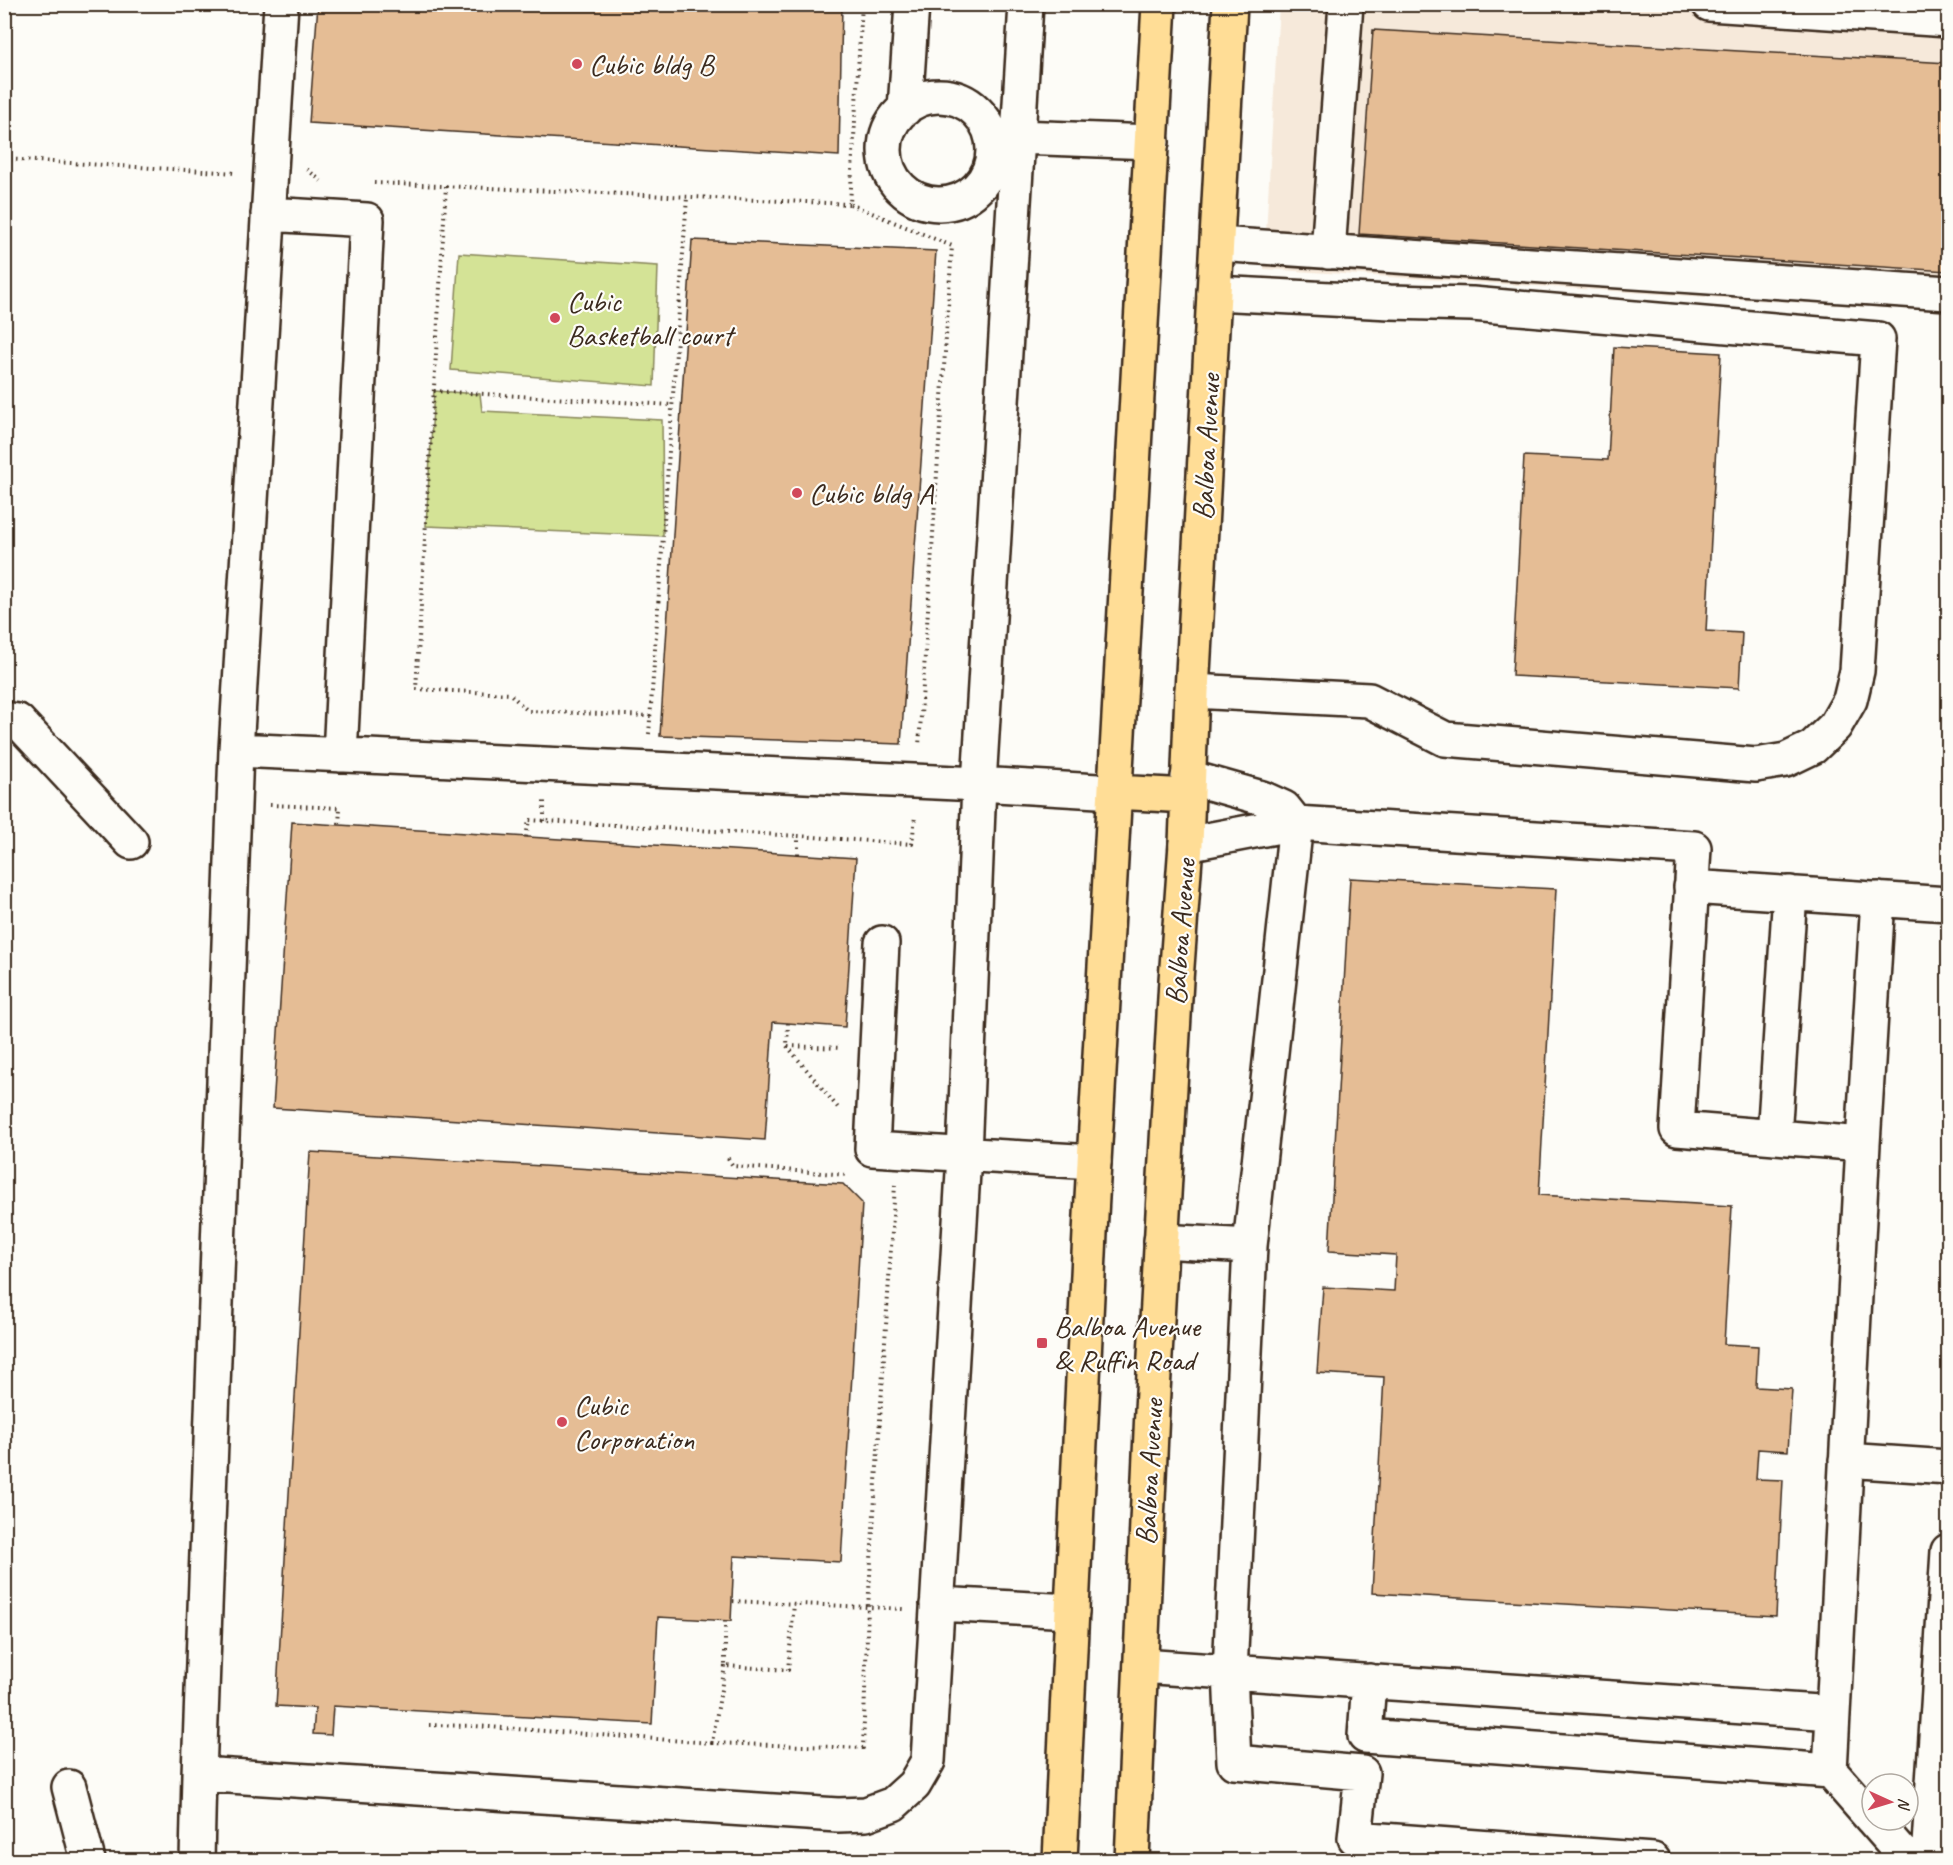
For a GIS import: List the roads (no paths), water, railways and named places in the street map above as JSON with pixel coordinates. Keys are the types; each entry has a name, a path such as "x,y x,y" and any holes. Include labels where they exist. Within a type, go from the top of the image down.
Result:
{"main road":[{"path":"1060,1860 1094,1162 1159,4"},
{"name":"Balboa Avenue","path":"1132,1860 1161,1241 1186,844 1192,691 1230,4"},
{"path":"1115,792 1188,787"}],"lane":[{"path":"197,1860 236,750 281,4"},
{"path":"905,109 912,4"},
{"path":"199,1774 838,1815 866,1814 892,1804 914,1785 928,1761 964,1155 1005,140 1026,4"},
{"path":"1328,252 1346,4"},
{"path":"1709,4 1788,7 1948,20"},
{"path":"1005,140 993,152 990,168 982,183 969,195 954,202 937,204 920,201 905,193 894,180 887,164 885,147 889,129 899,114 914,102 932,96 950,97 968,104 982,117 990,133 1005,140 1152,142"},
{"path":"268,214 367,220 340,755"},
{"path":"1217,244 1948,293"},
{"path":"1192,691 1369,700 1445,739 1756,765 1786,760 1813,747 1835,726 1850,700 1857,671 1878,339 1472,304 1215,293"},
{"path":"4,720 18,721 131,842"},
{"path":"236,750 1115,792"},
{"path":"1188,787 1263,798 1284,808 1296,823 1250,1246 1230,1672 1234,1762 1362,1773"},
{"path":"1186,844 1296,823 1694,848 1677,1129 1863,1144"},
{"path":"1691,887 1948,904"},
{"path":"1774,1137 1790,893"},
{"path":"1860,1806 1830,1771 1878,899"},
{"path":"882,943 872,1149 1094,1162"},
{"path":"1161,1241 1250,1246"},
{"path":"1846,1460 1948,1467"},
{"path":"1928,1860 1948,1551"},
{"path":"937,1604 1072,1611"},
{"path":"1141,1666 1833,1713"},
{"path":"1369,1681 1355,1838 1653,1860"},
{"path":"1365,1736 1830,1771"},
{"path":"69,1787 88,1860"},
{"path":"1883,1832 1908,1860"}],"place":[{"name":"Cubic bldg B","path":"577,64"},
{"name":"Cubic Basketball court","path":"555,318"},
{"name":"Cubic bldg A","path":"797,493"},
{"name":"Balboa Avenue & Ruffin Road","path":"1042,1343"},
{"name":"Cubic Corporation","path":"562,1422"}]}
